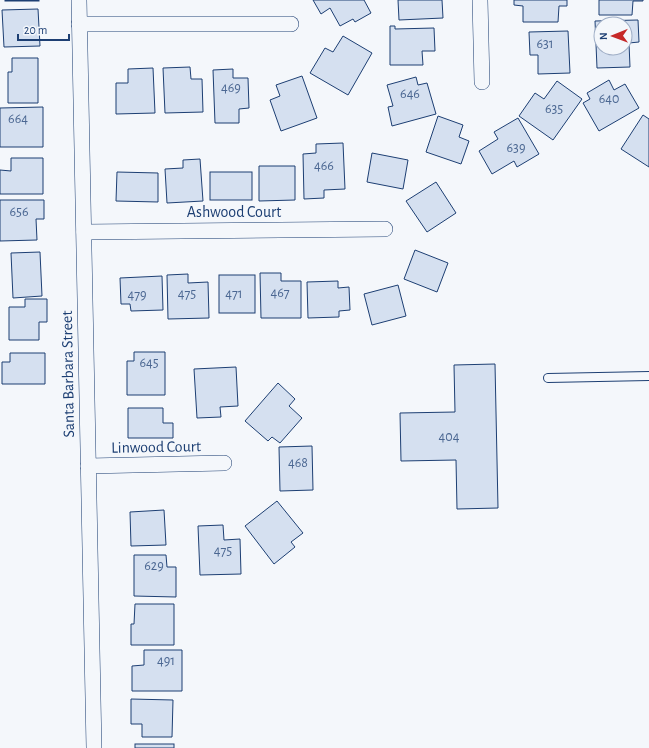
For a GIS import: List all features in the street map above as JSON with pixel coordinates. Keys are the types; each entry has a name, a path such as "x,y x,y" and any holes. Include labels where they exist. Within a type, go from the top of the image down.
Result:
{"street":[{"name":"Santa Barbara Street","path":"79,0 94,748"},
{"path":"480,0 482,82"},
{"path":"79,24 291,24"},
{"name":"Ashwood Court","path":"84,232 385,229"},
{"name":"Linwood Court","path":"88,466 224,463"}],"lane":[{"path":"548,378 649,376"}],"building":[{"path":"39,0 39,1 5,1"},
{"path":"313,0 364,0 371,13 355,22 353,19 340,26 330,8 321,14"},
{"path":"398,0 442,0 443,18 399,20"},
{"path":"514,0 567,0 567,6 559,6 558,22 523,22 523,6 514,5"},
{"path":"599,0 643,1 633,1 632,15 599,15"},
{"path":"38,9 40,46 4,47 2,10"},
{"path":"633,20 638,20 639,42 633,43"},
{"path":"390,26 395,26 395,29 434,28 435,51 422,51 423,65 390,65"},
{"path":"568,31 570,73 538,74 538,55 530,55 529,32"},
{"path":"343,36 372,53 348,95 310,73 325,48 333,52"},
{"path":"596,56 630,56 630,67 597,68"},
{"path":"12,58 38,58 38,103 8,103 8,72 12,72"},
{"path":"190,67 191,79 202,79 203,112 165,113 163,68"},
{"path":"153,68 155,113 116,114 116,83 128,83 128,69"},
{"path":"233,69 233,78 248,78 249,108 239,109 239,123 215,123 213,70"},
{"path":"302,76 317,118 281,131 270,100 280,96 276,85"},
{"path":"416,77 418,85 427,83 436,114 392,126 388,107 393,106 387,85"},
{"path":"609,80 614,90 625,84 639,108 599,131 583,103 590,99 587,93"},
{"path":"557,81 582,99 553,140 519,116 535,93 544,99"},
{"path":"43,107 43,147 0,147 0,108"},
{"path":"643,115 649,119 649,167 621,149"},
{"path":"438,116 463,125 459,137 469,141 461,164 426,152"},
{"path":"518,118 539,154 517,167 514,161 492,174 479,151 498,139 494,132"},
{"path":"343,143 345,189 324,190 324,198 304,199 303,154 316,153 316,144"},
{"path":"372,153 408,160 403,189 367,182"},
{"path":"11,158 43,158 43,194 0,194 0,170 11,171"},
{"path":"200,159 203,201 167,203 165,169 183,168 183,160"},
{"path":"259,166 295,166 295,200 259,201"},
{"path":"117,172 158,173 158,202 116,201"},
{"path":"210,172 252,172 252,200 210,200"},
{"path":"436,182 456,213 427,232 406,201"},
{"path":"0,200 44,200 44,219 36,219 37,240 0,241"},
{"path":"415,250 448,263 437,292 404,279"},
{"path":"40,252 42,296 13,298 11,253"},
{"path":"260,273 281,273 281,281 301,281 301,318 261,318"},
{"path":"188,274 188,283 208,282 209,318 168,319 167,275"},
{"path":"219,275 255,275 255,313 219,313"},
{"path":"162,276 163,310 131,311 130,304 121,304 120,278"},
{"path":"338,281 338,288 349,287 350,310 339,311 339,317 308,318 307,282"},
{"path":"398,285 406,316 372,325 364,294"},
{"path":"25,299 47,299 47,322 39,322 39,340 9,340 9,307 25,307"},
{"path":"134,352 165,352 165,395 127,395 127,361 134,361"},
{"path":"10,353 45,353 45,384 2,384 2,362 10,362"},
{"path":"495,364 498,508 457,509 456,460 401,461 400,413 455,412 454,365"},
{"path":"236,367 238,406 220,407 221,417 197,418 194,369"},
{"path":"278,383 295,399 289,406 302,418 280,443 272,437 268,441 245,421"},
{"path":"128,408 163,408 163,423 173,423 173,438 128,438"},
{"path":"312,446 313,490 280,491 279,447"},
{"path":"277,501 303,533 291,542 295,547 274,564 245,526"},
{"path":"164,510 166,545 131,546 130,512"},
{"path":"223,525 224,540 240,539 241,574 200,575 198,526"},
{"path":"134,555 166,555 167,567 176,567 176,597 134,596"},
{"path":"135,604 174,604 174,645 131,645 131,624 134,624"},
{"path":"144,650 182,650 182,691 132,691 132,666 144,665"},
{"path":"131,699 173,700 172,737 142,737 142,724 131,724"},
{"path":"135,744 174,744 174,748 135,748"}]}
